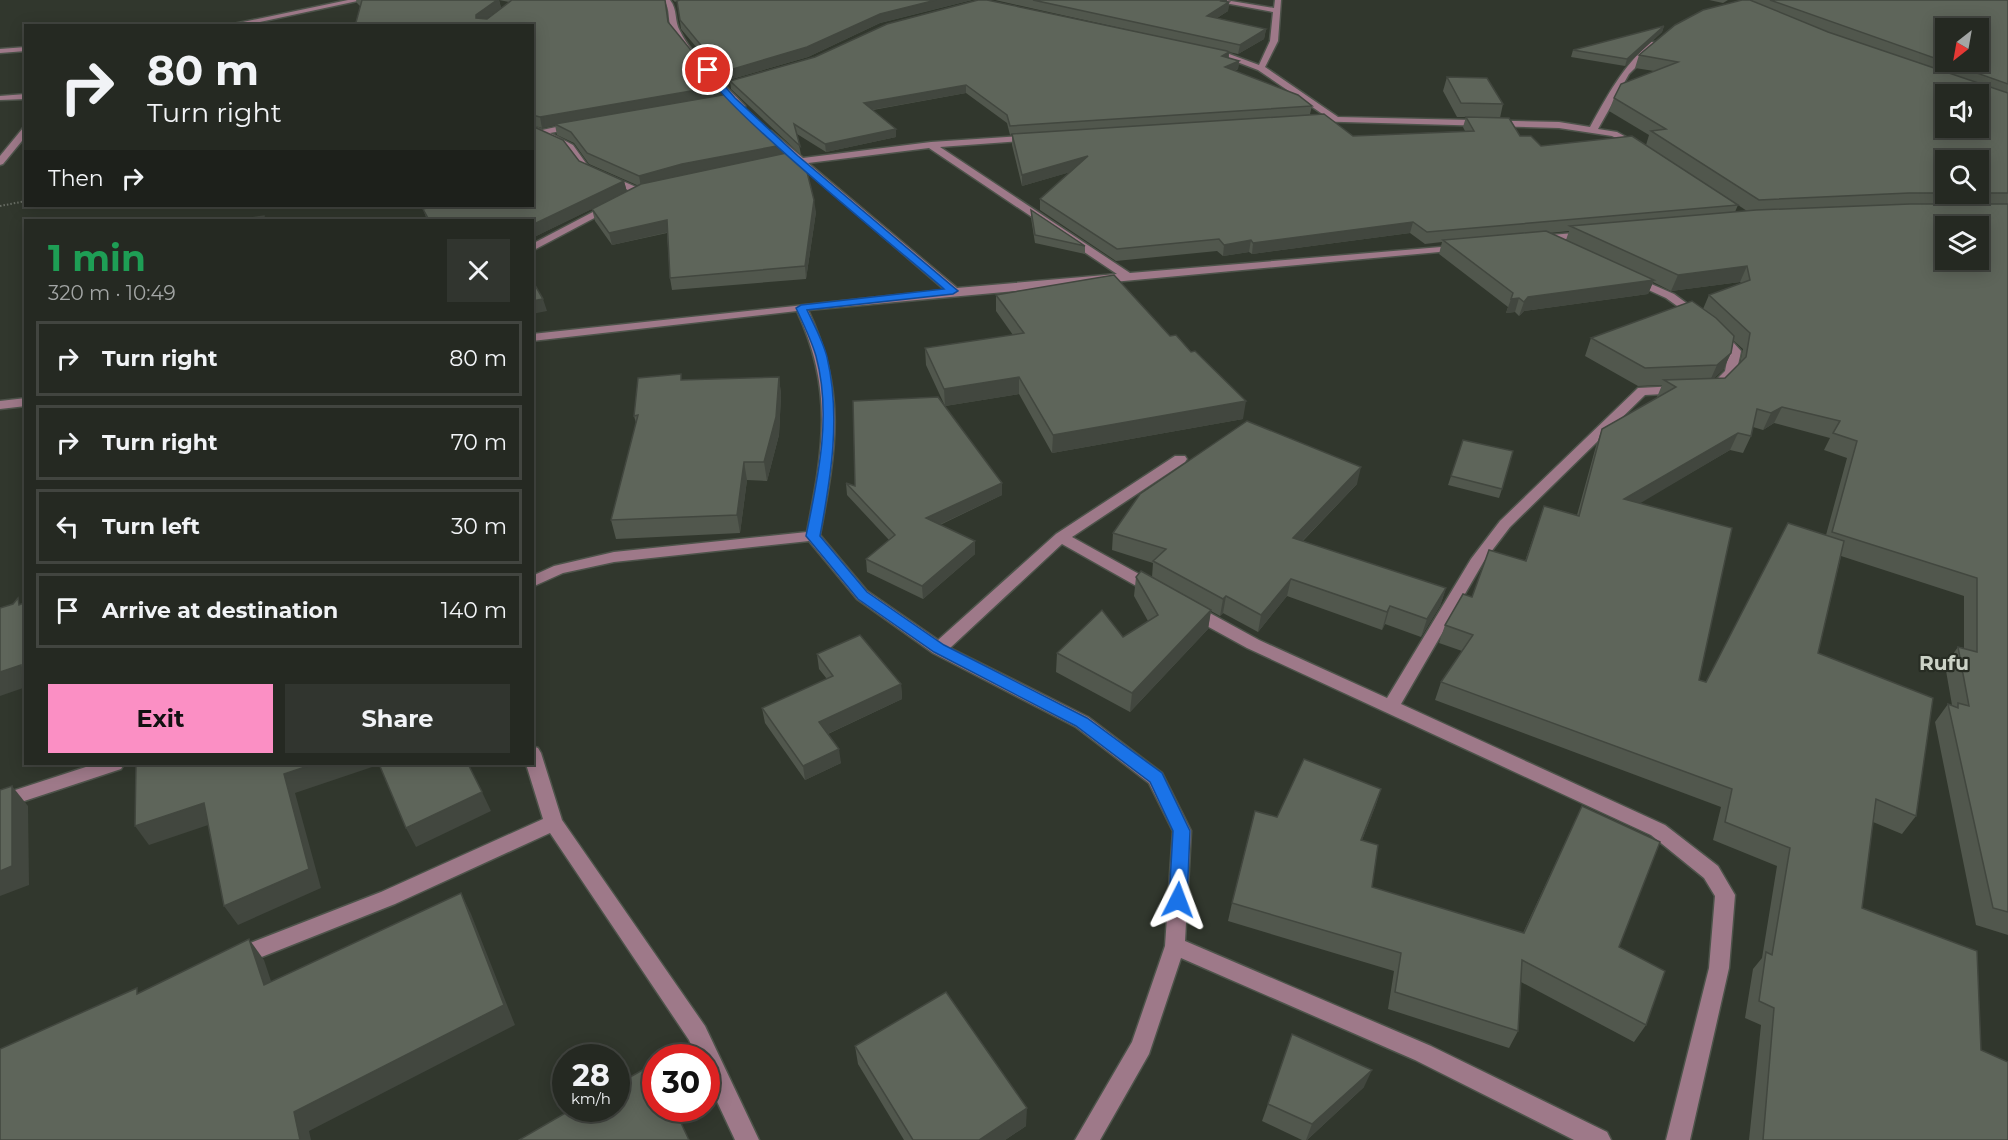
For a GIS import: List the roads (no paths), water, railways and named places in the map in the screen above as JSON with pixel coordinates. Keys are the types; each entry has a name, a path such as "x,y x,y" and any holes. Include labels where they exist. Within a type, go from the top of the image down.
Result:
{"street":[{"path":"237,24 360,0"},
{"path":"1212,0 1276,10"},
{"path":"1260,68 1274,41 1278,0"},
{"path":"673,4 675,30 692,54 728,86 732,99 748,114"},
{"path":"1593,129 1623,74 1638,56 1661,38"},
{"path":"0,51 24,49"},
{"path":"1203,49 1229,55 1260,68 1334,118"},
{"path":"0,98 24,96"},
{"path":"720,101 732,99"},
{"path":"1300,120 1334,118 1559,125 1593,129 1627,139 1649,153"},
{"path":"544,132 591,123"},
{"path":"534,129 570,147 585,168 640,192"},
{"path":"764,129 953,291"},
{"path":"0,162 24,132"},
{"path":"784,160 1047,136"},
{"path":"931,145 1128,276"},
{"path":"629,197 651,189"},
{"path":"534,247 619,202"},
{"path":"1575,253 1537,239 1600,233"},
{"path":"534,338 685,319 953,291 1476,245"},
{"path":"1390,708 1478,559 1505,524 1642,391 1713,389 1731,372 1735,351 1710,325 1670,296 1617,272"},
{"path":"801,308 821,356 829,411 825,474 813,536"},
{"path":"0,405 24,402"},
{"path":"939,648 1061,537 1180,459"},
{"path":"534,581 559,569 614,557 813,536"},
{"path":"813,536 862,595 939,648 1082,722 1156,778 1182,831 1175,946 1141,1047 1087,1140"},
{"path":"1061,537 1253,644 1658,830 1710,872 1725,895 1719,968 1678,1140"},
{"path":"534,760 553,823 697,1033 747,1140"},
{"path":"0,802 112,765"},
{"path":"222,964 388,898 553,823"},
{"path":"1175,946 1423,1053 1599,1140"}],"district":[{"name":"Rufu","path":"1944,663"}]}
